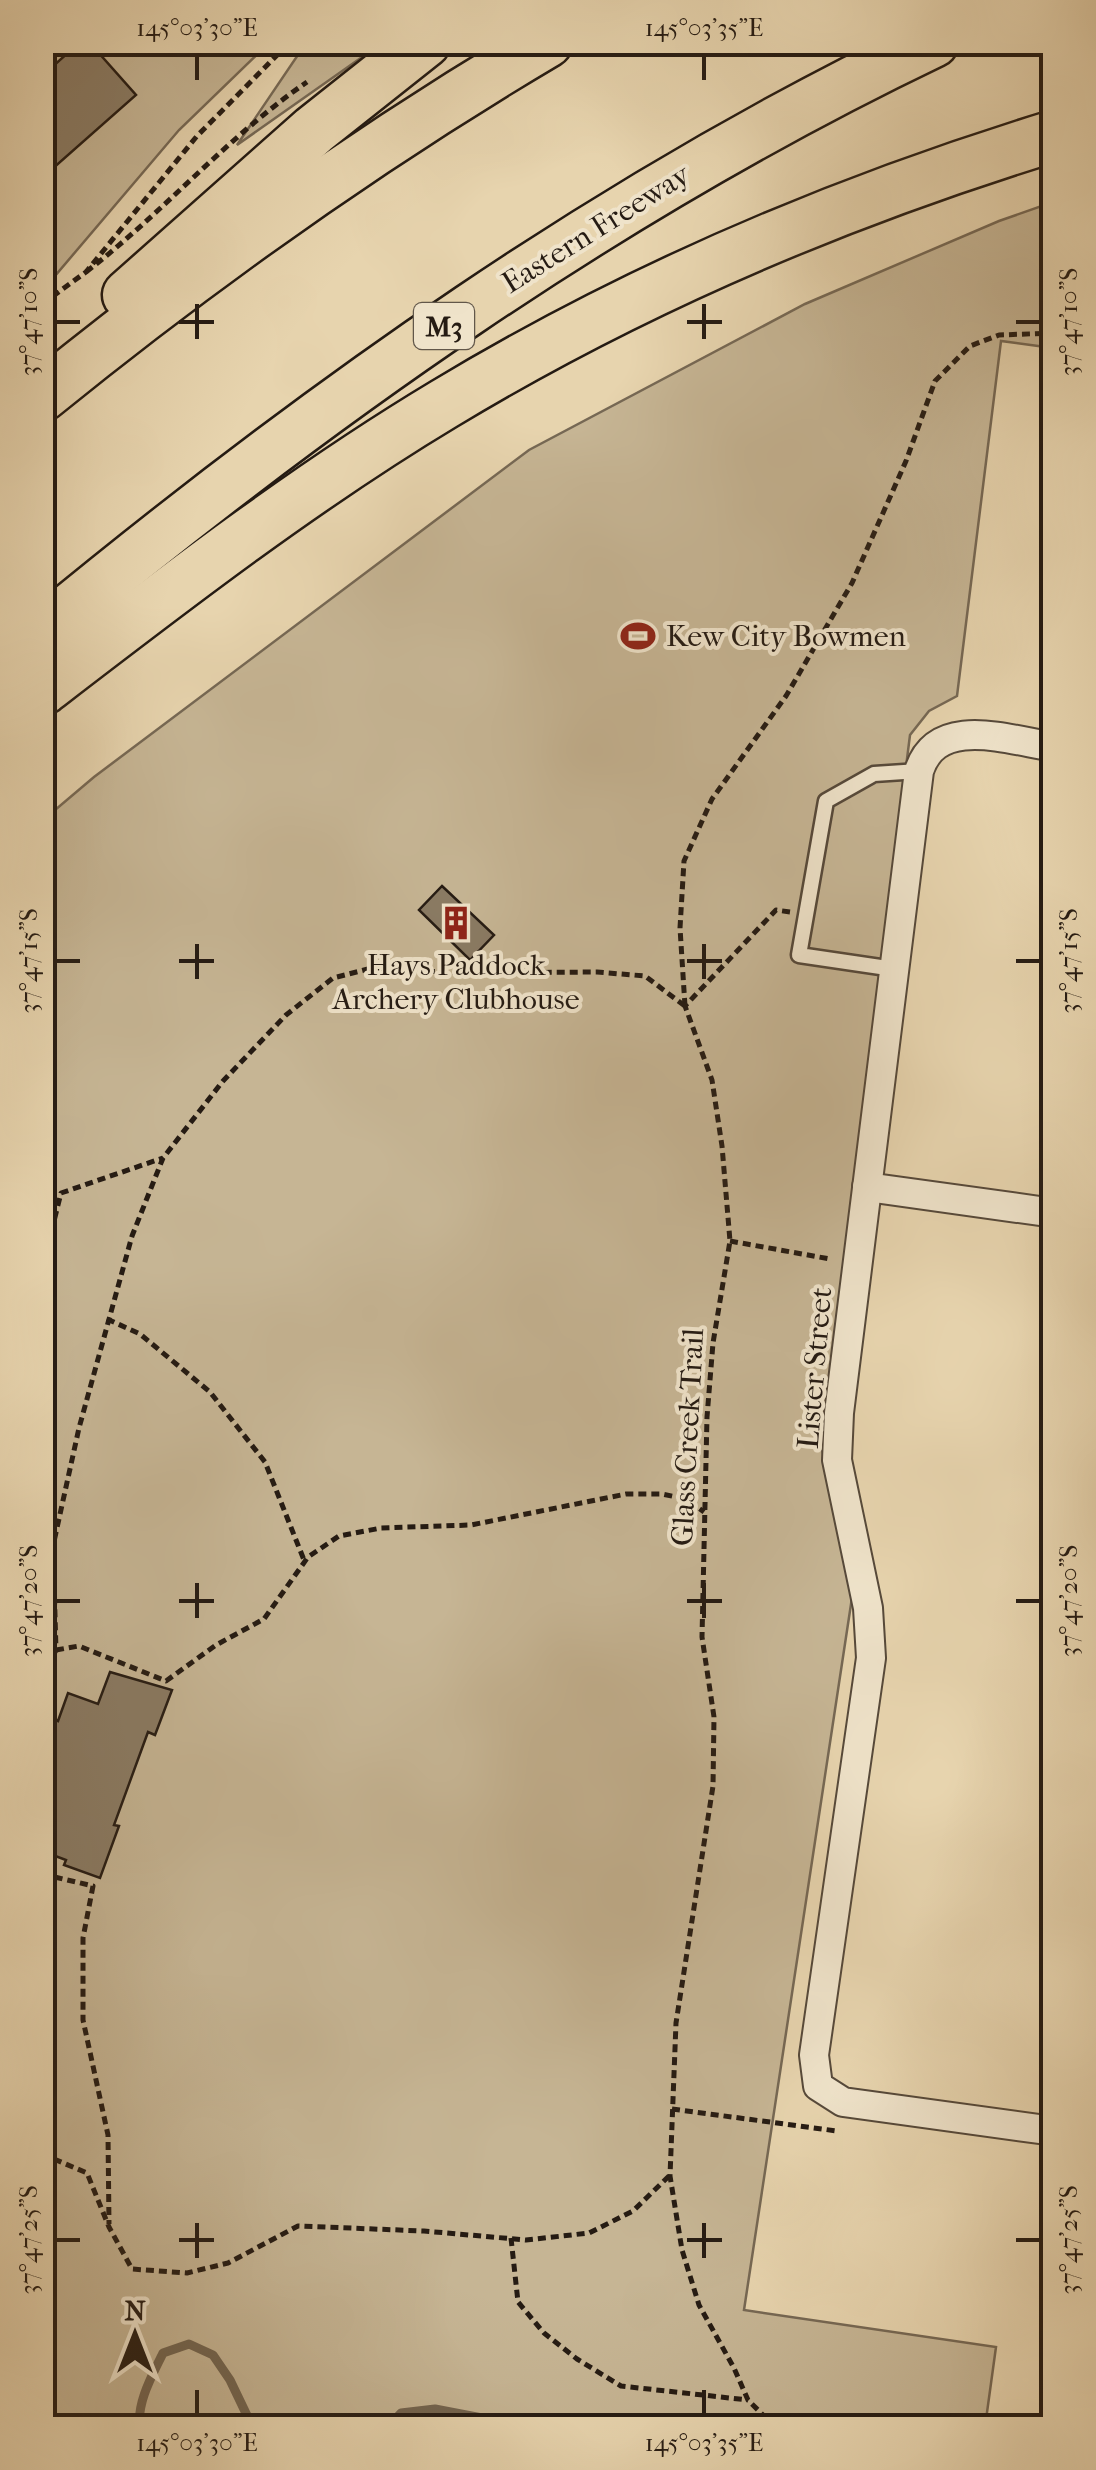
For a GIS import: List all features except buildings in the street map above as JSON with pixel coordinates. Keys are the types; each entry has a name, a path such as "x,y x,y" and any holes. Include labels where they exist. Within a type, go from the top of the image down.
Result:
{"highway":[{"path":"42,380 162,262 314,130 425,42"},
{"path":"42,396 312,195 546,42"},
{"name":"Eastern Freeway","path":"42,632 202,502 460,315 623,209 749,135 933,42"},
{"path":"42,690 330,480 441,405 526,356 722,256 821,214 1054,136"}],"street":[{"path":"919,772 931,747 952,736 1054,747"},
{"name":"Lister Street","path":"919,772 839,1413 838,1460 868,1608 871,1658 814,2055 818,2086 842,2102 1054,2131"},
{"path":"867,1187 1054,1212"}],"lane":[{"path":"894,969 800,955 826,801 874,774 919,772"}],"path":[{"path":"42,55 62,42"},
{"path":"86,272 198,136 290,42"},
{"path":"42,304 119,247 272,106 321,73"},
{"name":"Glass Creek Trail","path":"776,2428 748,2400 698,2306 682,2250 670,2176 676,2023 713,1786 714,1717 702,1637 706,1417 713,1343 730,1241 712,1080 685,1006 680,928 684,861 712,799 786,696 852,582 906,461 935,381 970,346 999,335 1054,333"},
{"path":"42,1679 56,1650 53,1546 107,1320 132,1236 164,1158 224,1081 286,1015 333,978 372,968 645,976 685,1006 776,910 806,915"},
{"path":"42,1269 61,1193 164,1158"},
{"path":"730,1241 857,1264"},
{"path":"107,1320 140,1334 210,1392 265,1462 305,1561"},
{"path":"56,1650 79,1646 166,1681 216,1644 264,1619 305,1561 338,1536 380,1528 471,1525 626,1494 662,1494 686,1500 704,1512"},
{"path":"42,1536 53,1546"},
{"path":"42,1874 92,1886 83,1938 83,2020 108,2136 109,2227"},
{"path":"42,2154 87,2173 109,2227 132,2268 187,2273 228,2263 298,2226 511,2238 588,2233 634,2212 670,2176"},
{"path":"511,2238 518,2302 544,2333 577,2359 621,2386 748,2400"}],"shaded area":[{"path":"43,43 269,43 179,130 43,290"},
{"path":"306,43 382,43 237,145"},
{"path":"1053,202 1053,348 1001,341 957,696 929,711 910,735 821,1444 853,1591 744,2310 996,2347 985,2427 43,2427 42,821 94,777 529,450 805,304"}],"waterway":[{"path":"140,2428 143,2399 163,2353 189,2344 213,2355 253,2428"},
{"path":"387,2428 401,2413 435,2409 535,2428"}],"place":[{"name":"Kew City Bowmen","path":"638,636"},
{"name":"Hays Paddock Archery Clubhouse","path":"456,923"}]}
